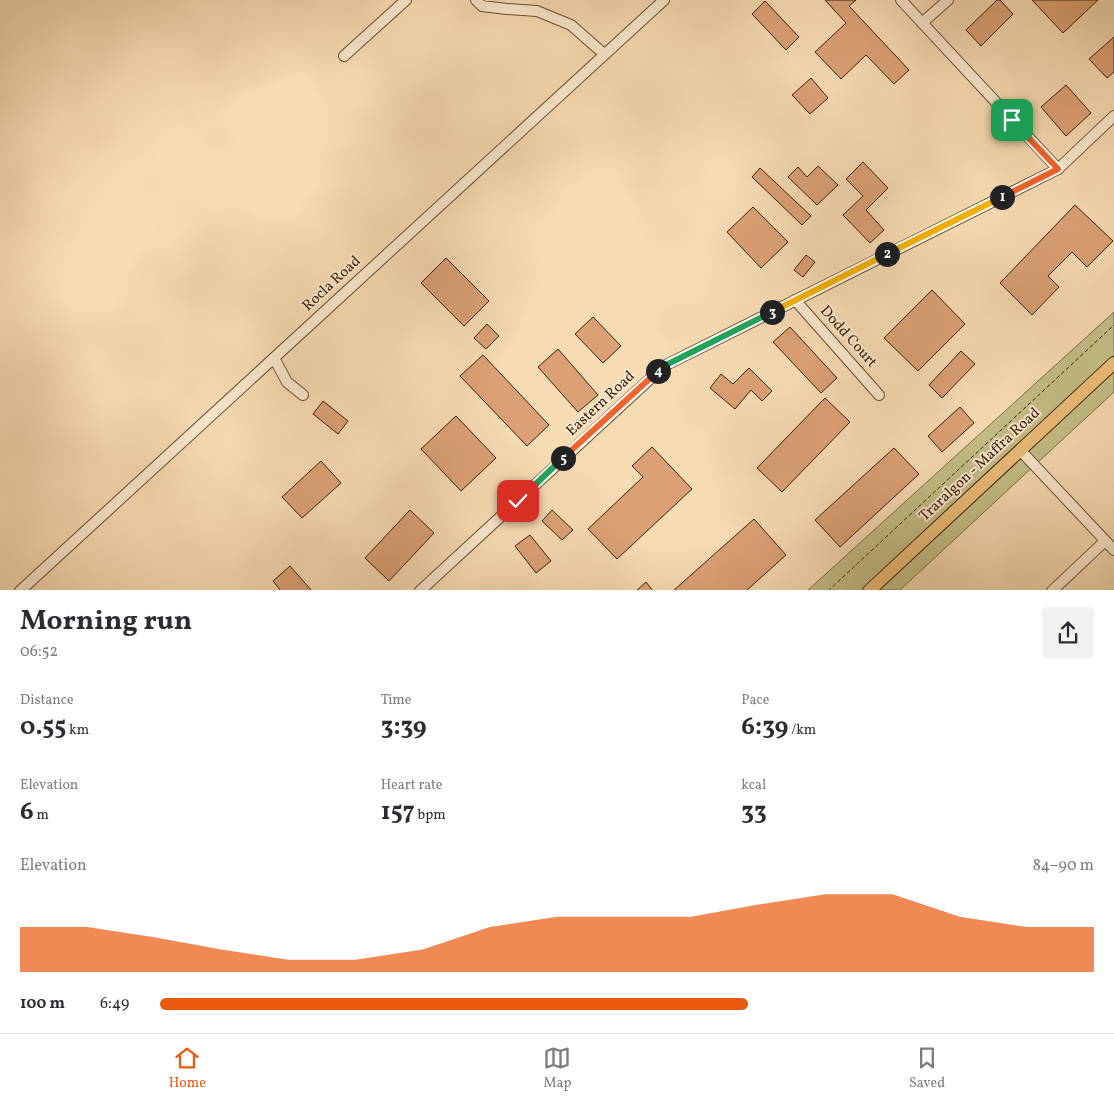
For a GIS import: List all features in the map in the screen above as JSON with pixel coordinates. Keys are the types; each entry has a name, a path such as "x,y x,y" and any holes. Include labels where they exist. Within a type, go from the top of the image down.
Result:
{"main road":[{"name":"Traralgon - Maffra Road","path":"869,590 1114,363"}],"street":[{"path":"344,56 406,0"},
{"path":"476,0 482,6 537,11 571,25 604,54"},
{"name":"Rocla Road","path":"20,590 664,0"},
{"path":"901,0 1058,169"},
{"path":"922,23 948,0"},
{"name":"Eastern Road","path":"420,590 664,366 1058,169 1114,116"},
{"name":"Dodd Court","path":"795,300 878,395"},
{"path":"274,358 287,382 303,395"},
{"path":"1020,450 1114,550"},
{"path":"1052,590 1105,541"}],"path":[{"path":"828,590 1114,325"}],"shaded area":[{"path":"1114,312 1114,392 900,590 808,590"}],"building":[{"path":"825,0 856,0 849,6 909,70 894,84 866,55 841,79 815,52 846,23"},
{"path":"997,0 1000,0 1013,14 981,46 966,30"},
{"path":"1032,0 1098,0 1063,33"},
{"path":"765,1 799,37 786,50 752,14"},
{"path":"1114,37 1114,72 1107,78 1089,59"},
{"path":"811,78 828,98 810,114 792,95"},
{"path":"1066,85 1091,113 1066,136 1041,107"},
{"path":"863,162 888,188 866,210 884,230 870,243 843,215 863,196 846,179"},
{"path":"818,166 838,185 817,205 788,177 798,167 807,177"},
{"path":"760,168 811,216 802,225 752,177"},
{"path":"1075,205 1113,241 1087,267 1072,252 1048,276 1059,287 1032,315 1000,283"},
{"path":"753,207 788,242 761,268 727,232"},
{"path":"806,255 815,262 803,277 794,270"},
{"path":"446,258 489,301 464,326 421,283"},
{"path":"932,290 965,324 918,371 884,338"},
{"path":"593,317 621,346 603,363 575,334"},
{"path":"487,324 499,336 486,349 474,338"},
{"path":"790,327 837,378 821,393 773,342"},
{"path":"558,349 598,395 578,412 538,367"},
{"path":"961,351 975,364 942,398 929,385"},
{"path":"483,355 549,425 527,446 460,376"},
{"path":"749,368 772,391 762,401 751,390 735,409 710,388 721,374 733,384"},
{"path":"825,398 850,422 782,492 757,468"},
{"path":"323,401 348,421 338,434 313,414"},
{"path":"960,407 974,423 942,452 928,436"},
{"path":"456,416 496,458 461,491 421,449"},
{"path":"652,447 692,489 617,559 588,529 643,477 632,466"},
{"path":"894,448 919,474 840,547 815,520"},
{"path":"321,461 341,483 302,518 282,497"},
{"path":"410,510 434,533 389,581 365,558"},
{"path":"552,510 573,530 562,540 542,521"},
{"path":"754,519 786,555 747,590 674,590"},
{"path":"530,535 551,561 536,573 515,546"},
{"path":"290,566 311,590 280,590 273,581"},
{"path":"646,582 652,590 637,590"}],"route":[{"path":"518,501 664,366 1058,169 1012,120"}]}
